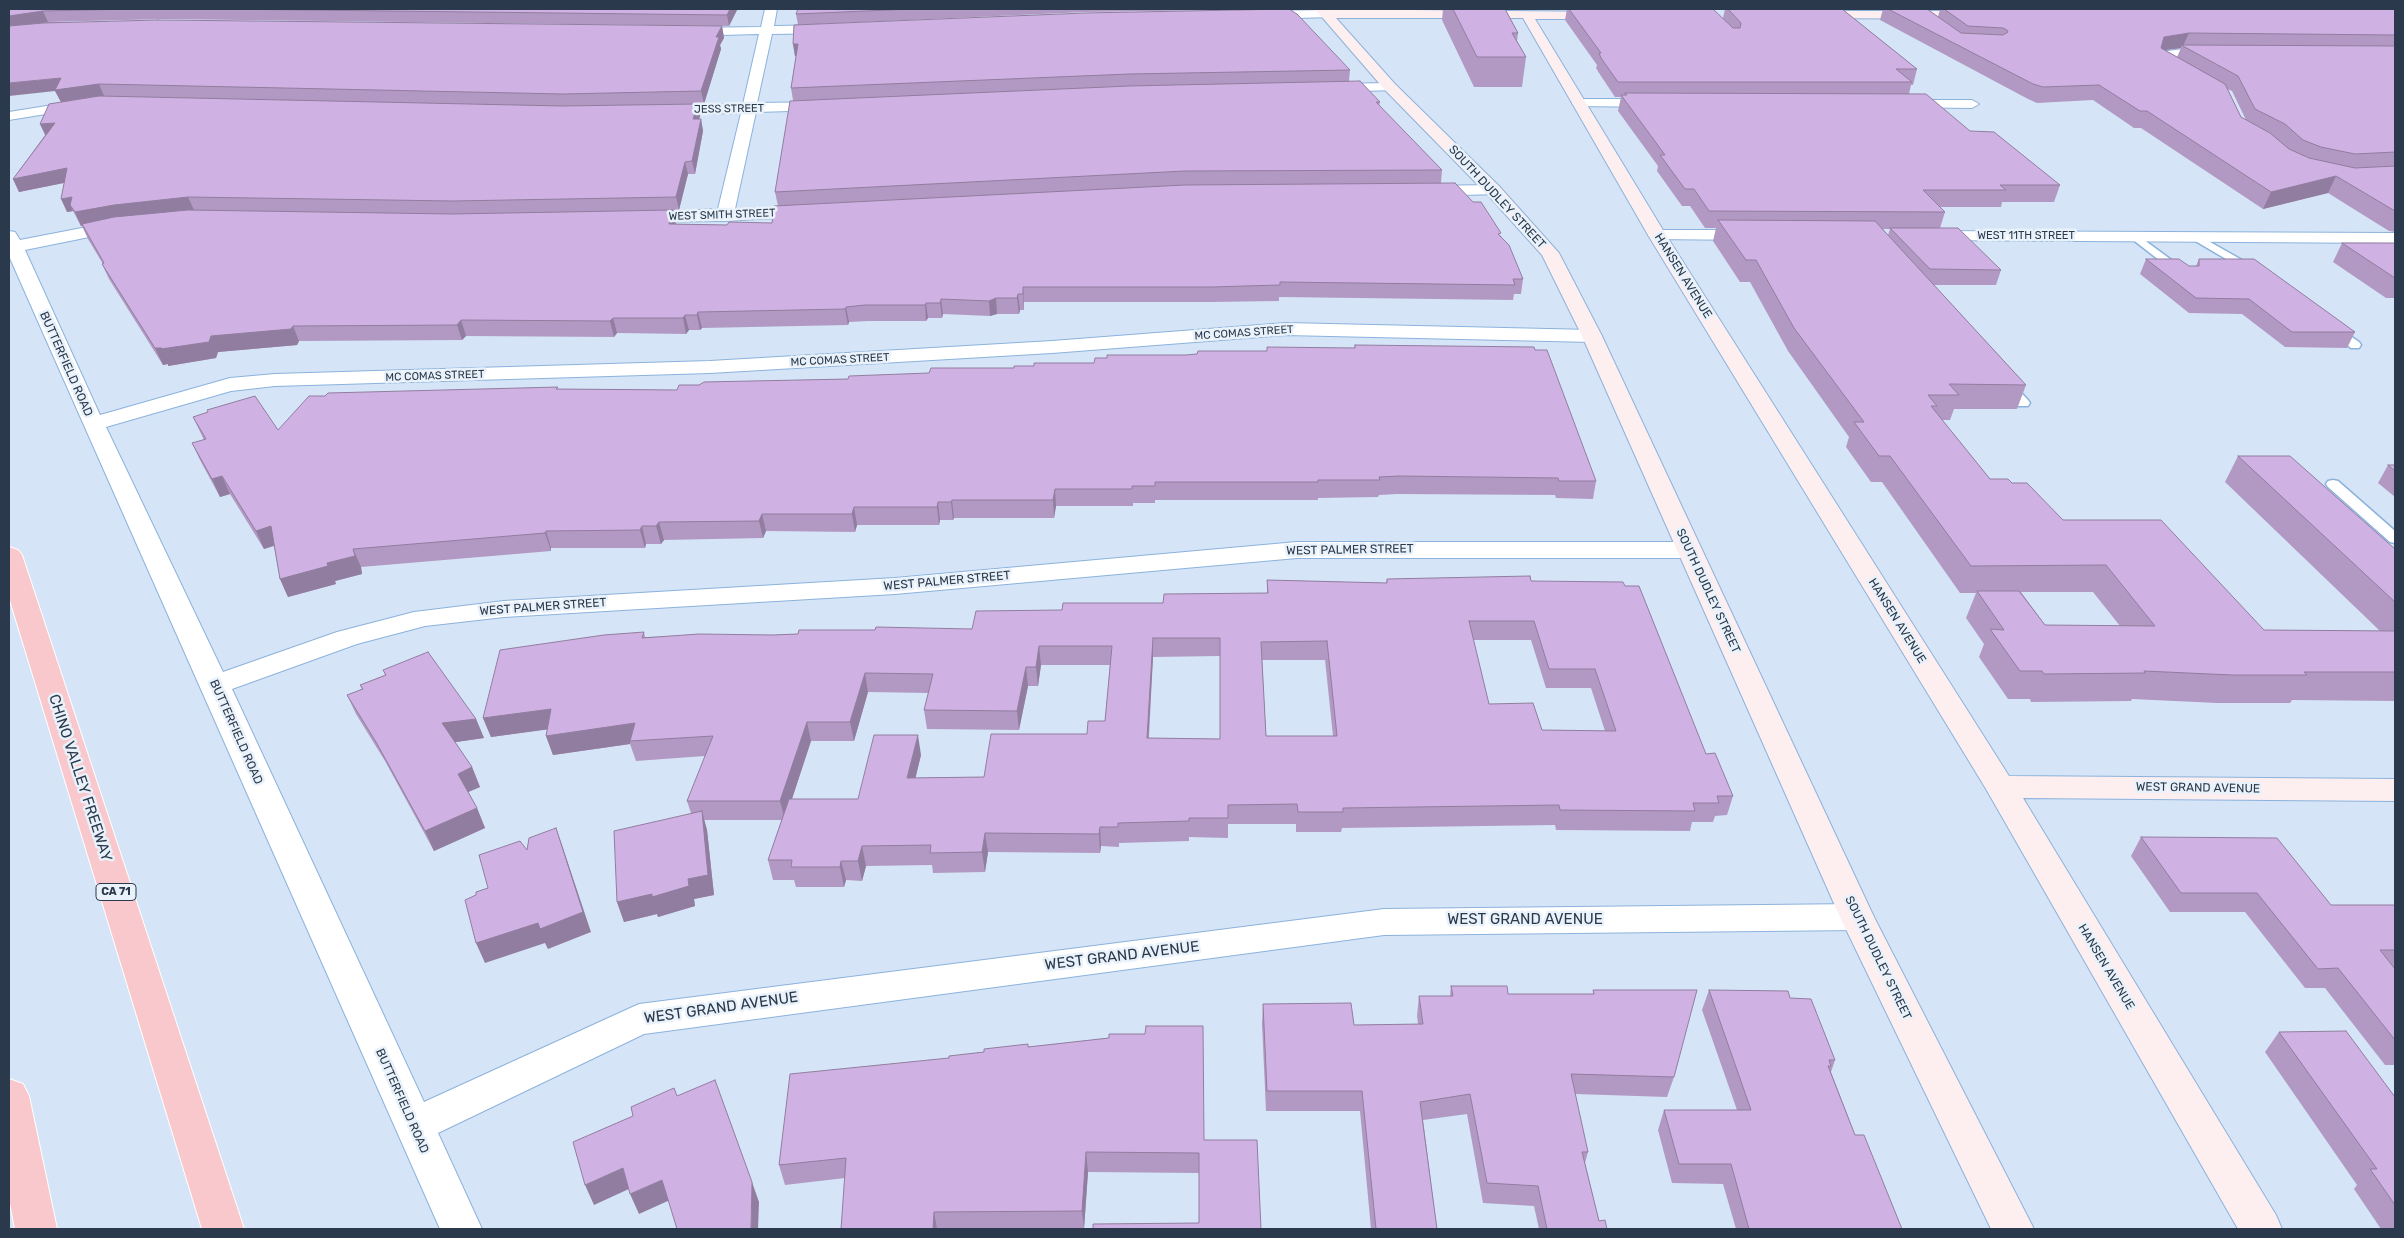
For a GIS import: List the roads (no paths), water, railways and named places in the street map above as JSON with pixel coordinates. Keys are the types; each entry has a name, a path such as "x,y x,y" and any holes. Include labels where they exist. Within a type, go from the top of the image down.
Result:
{"highway":[{"name":"CHINO VALLEY FREEWAY","path":"9,555 223,1229"},
{"path":"9,1096 36,1229"}],"street":[{"path":"725,216 764,32 771,9"},
{"path":"1250,15 1324,11 1614,15"},
{"name":"SOUTH DUDLEY STREET","path":"1324,11 1390,86 1493,190 1550,253 1592,336 1857,917 2013,1229"},
{"name":"HANSEN AVENUE","path":"1527,15 1658,235 2000,787 2261,1229"},
{"path":"1796,15 1990,15"},
{"path":"676,32 764,32 842,28"},
{"path":"2201,81 2163,61 2164,55 2183,53 2230,54"},
{"path":"1316,88 1390,86"},
{"path":"9,116 94,103"},
{"path":"1579,103 1677,103"},
{"path":"1883,104 1972,104"},
{"name":"JESS STREET","path":"643,111 838,106"},
{"path":"1405,191 1493,190"},
{"name":"WEST SMITH STREET","path":"617,219 822,211"},
{"path":"11,241 138,223"},
{"path":"1658,235 1764,235"},
{"name":"WEST 11TH STREET","path":"1911,236 2395,238"},
{"name":"BUTTERFIELD ROAD","path":"11,241 93,424 215,685 460,1229"},
{"name":"MC COMAS STREET","path":"93,424 230,385 275,380 710,367 1052,347 1286,330 1592,336"},
{"name":"WEST PALMER STREET","path":"215,685 347,638 424,618 504,609 895,586 1297,550 1689,550"},
{"name":"WEST GRAND AVENUE","path":"2000,787 2395,790"},
{"name":"WEST GRAND AVENUE","path":"413,1126 639,1019 1384,922 1857,917"}],"lane":[{"path":"1920,15 1934,24"},
{"path":"2136,237 2186,277"},
{"path":"2196,237 2264,278"},
{"path":"2323,321 2355,345"},
{"path":"1997,374 2023,403"},
{"path":"2333,484 2395,539"}]}
